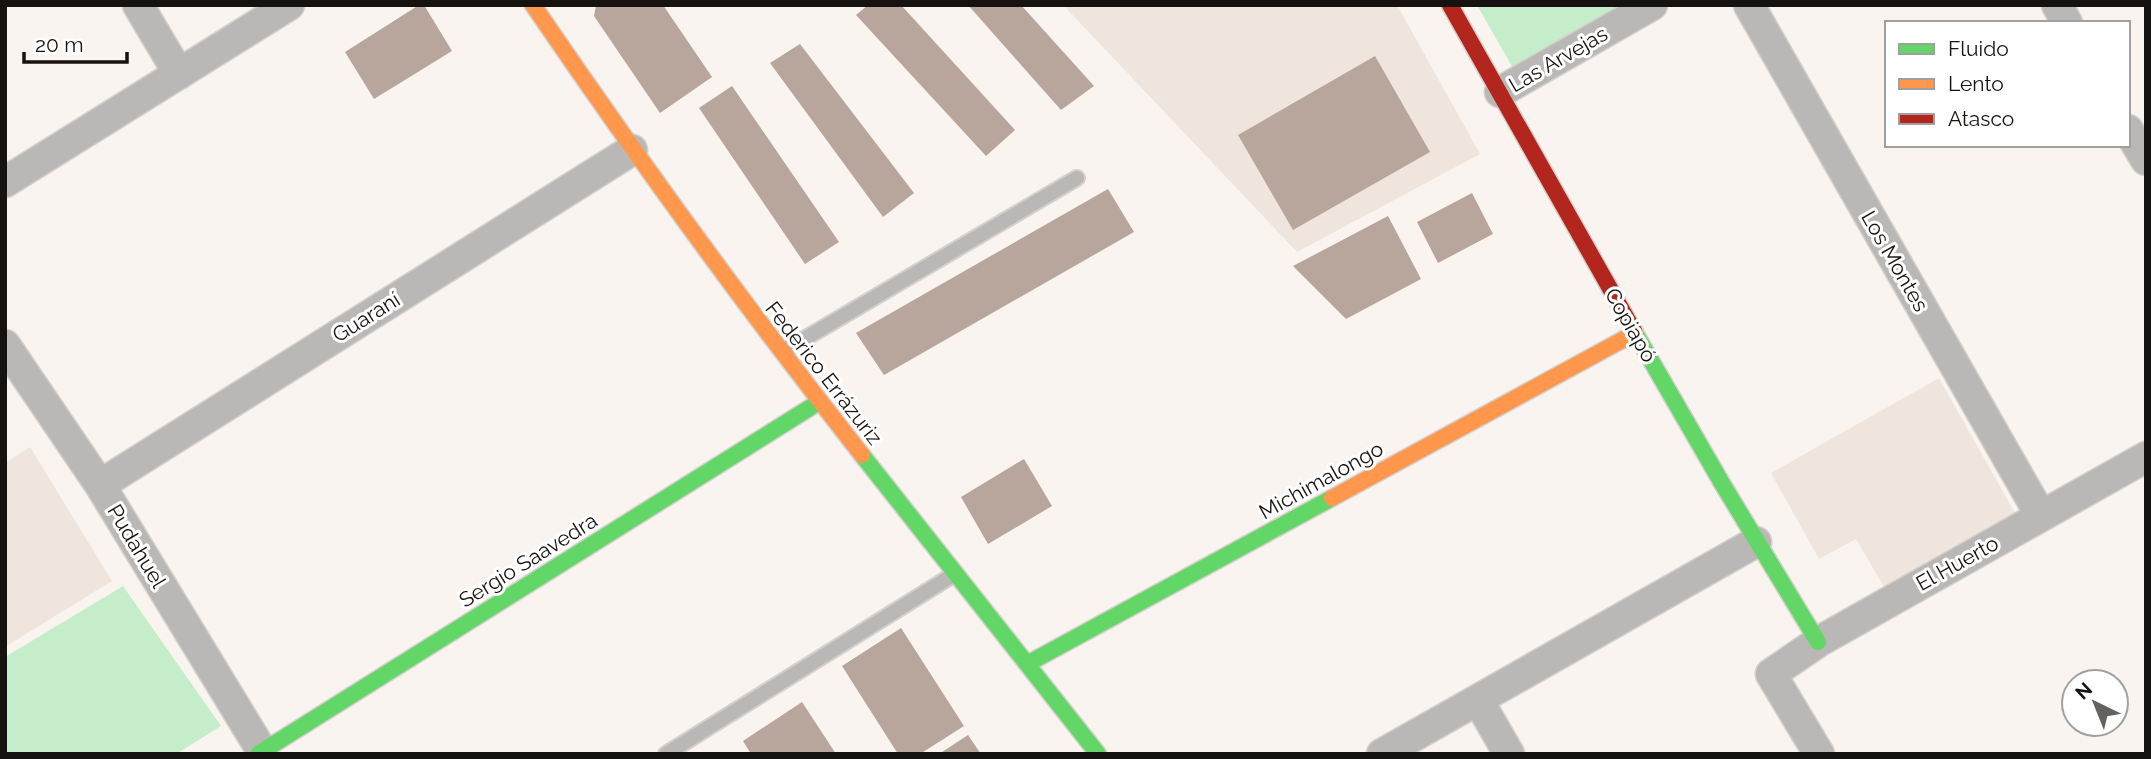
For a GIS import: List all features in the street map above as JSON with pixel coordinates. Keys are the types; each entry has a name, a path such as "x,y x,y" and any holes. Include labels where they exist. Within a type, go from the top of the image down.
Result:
{"street":[{"path":"138,5 179,74"},
{"path":"5,182 289,5"},
{"name":"Federico Errázuriz","path":"533,5 632,150 780,352 1098,754"},
{"name":"Copiapó","path":"1450,5 1635,333 1756,542 1818,642"},
{"name":"Las Arvejas","path":"1500,92 1652,5"},
{"name":"Los Montes","path":"1749,5 2041,516"},
{"path":"2057,5 2066,21"},
{"path":"2130,133 2146,160"},
{"name":"Guaraní","path":"100,485 632,150"},
{"name":"Michimalongo","path":"1027,664 1635,333"},
{"name":"Pudahuel","path":"5,345 100,485 260,752"},
{"name":"Sergio Saavedra","path":"260,752 819,402"},
{"name":"El Huerto","path":"1819,754 1771,674 1818,642 2146,457"},
{"path":"1382,754 1756,542"},
{"path":"1478,700 1509,754"}],"lane":[{"path":"780,352 1077,178"},
{"path":"666,754 955,573"}],"shaded area":[{"path":"1063,5 1397,5 1480,154 1297,252"},
{"path":"1939,378 2015,513 1884,587 1856,539 1819,559 1771,473"},
{"path":"30,447 112,581 5,647 5,463"}],"green space":[{"path":"1477,5 1627,5 1514,70"},
{"path":"123,586 221,726 176,754 5,754 5,657"}],"building":[{"path":"419,5 424,5 452,51 374,99 345,52"},
{"path":"596,5 663,5 712,77 660,113 594,16"},
{"path":"868,5 901,5 1015,130 986,156 856,15"},
{"path":"968,5 1021,5 1094,86 1061,110"},
{"path":"800,44 914,193 883,217 770,63"},
{"path":"1375,56 1430,152 1293,230 1238,135"},
{"path":"732,86 839,242 805,264 699,108"},
{"path":"1108,189 1134,232 884,375 856,333"},
{"path":"1472,193 1493,234 1438,263 1417,222"},
{"path":"1388,216 1421,279 1346,319 1293,266"},
{"path":"1024,459 1052,506 988,544 961,497"},
{"path":"901,628 964,726 920,754 898,754 842,666"},
{"path":"802,702 836,754 751,754 743,741"},
{"path":"968,735 981,754 939,754"}],"traffic: fast":[{"path":"1634,331 1818,642"},
{"path":"258,754 819,402"},
{"path":"862,455 1098,754"},
{"path":"1027,664 1332,498"}],"traffic: slow":[{"path":"533,5 694,233 862,455"},
{"path":"1332,498 1635,333"}],"traffic: jam":[{"path":"1450,5 1634,331"}]}
